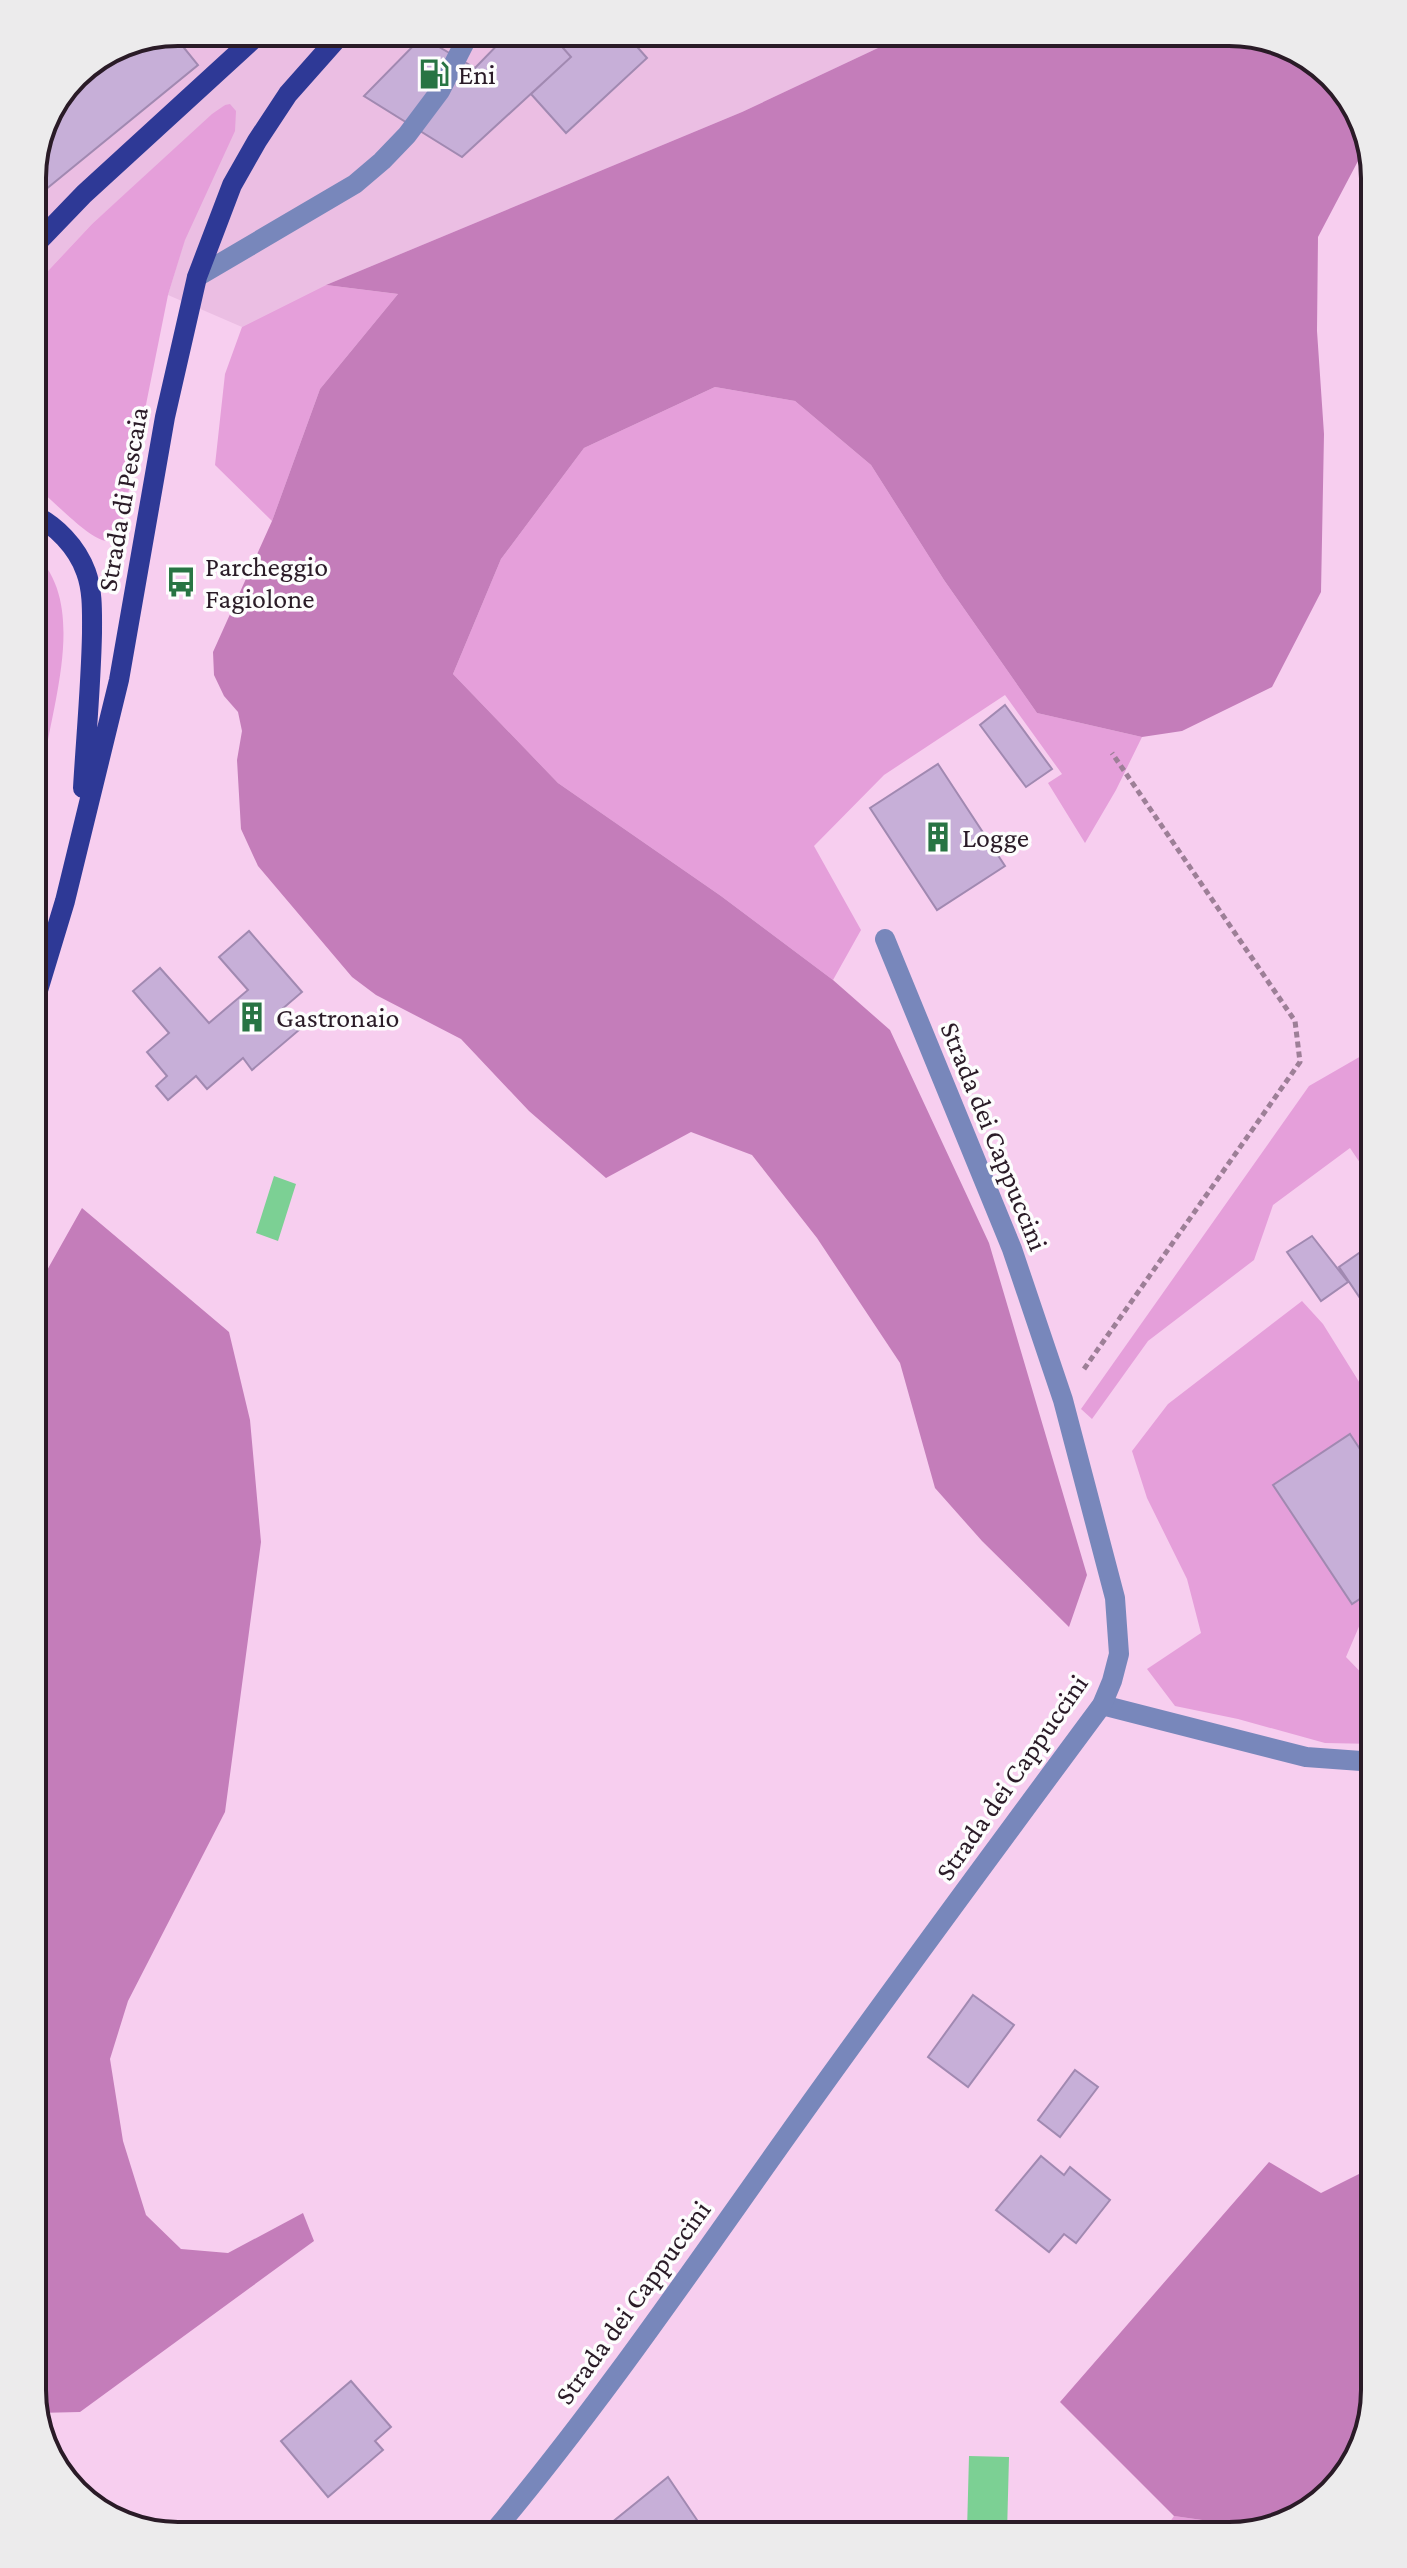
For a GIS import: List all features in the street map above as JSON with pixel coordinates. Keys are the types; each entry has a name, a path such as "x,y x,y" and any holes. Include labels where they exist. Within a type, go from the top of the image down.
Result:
{"main road":[{"path":"46,233 84,194 246,46"},
{"name":"Strada di Pescaia","path":"46,960 80,840 119,680 165,417 197,277 232,185 257,141 288,94 331,46"},
{"path":"46,523 63,536 81,560 92,599 92,651 80,840"}],"street":[{"path":"197,277 355,184 382,161 407,135 440,91 463,46"},
{"name":"Strada dei Cappuccini","path":"502,2522 533,2485 649,2328 870,2019 1102,1705 1119,1654 1115,1598 1063,1400 1012,1249 885,939"},
{"path":"1102,1705 1306,1757 1361,1761"}],"path":[{"path":"1063,1400 1300,1062 1295,1021 1112,753"}],"shaded area":[{"path":"178,46 882,46 742,112 326,285 242,327 168,295 225,105 92,224 46,273 46,169 56,127 68,104 104,68 127,56 152,49"},
{"path":"882,46 1238,46 1280,56 1310,73 1334,97 1351,127 1358,152 1359,159 1318,237 1317,331 1324,434 1321,592 1272,687 1182,731 1142,737 1037,713 944,580 871,465 795,401 715,387 584,448 501,559 453,674 558,783 721,896 833,980 890,1030 989,1243 1087,1575 1069,1627 982,1541 935,1488 900,1363 817,1238 752,1155 691,1132 606,1178 529,1111 461,1039 376,995 352,977 258,866 241,829 237,760 242,731 238,712 224,696 214,675 213,652 272,521 320,389 398,294 326,285 742,112"},
{"path":"230,104 236,111 235,131 185,240 168,295 121,529 108,541 100,539 46,496 46,273 92,224 225,105"},
{"path":"326,285 398,294 320,389 272,521 215,465 225,374 242,327"},
{"path":"715,387 795,401 871,465 944,580 1037,713 1142,737 1085,843 1048,783 1062,774 1005,695 884,775 814,846 861,930 833,980 721,896 558,783 453,674 501,559 584,448"},
{"path":"46,568 59,596 63,623 59,681 46,752"},
{"path":"1361,1056 1361,1164 1350,1148 1273,1205 1254,1260 1148,1341 1092,1419 1081,1409 1309,1086"},
{"path":"274,1176 296,1184 278,1241 256,1233"},
{"path":"82,1208 229,1332 250,1420 261,1542 225,1812 128,2001 110,2059 123,2141 146,2215 181,2249 228,2253 303,2213 314,2241 80,2412 49,2413 46,2390 46,1272"},
{"path":"1302,1301 1323,1324 1361,1385 1361,1451 1350,1434 1273,1485 1352,1603 1361,1598 1361,1622 1346,1657 1361,1673 1361,1744 1325,1743 1238,1719 1175,1706 1147,1669 1201,1633 1187,1579 1147,1498 1132,1451 1168,1404"},
{"path":"1269,2162 1321,2193 1361,2173 1360,2408 1354,2433 1339,2464 1310,2495 1280,2512 1255,2519 1216,2522 1174,2516 1060,2402"},
{"path":"969,2456 1009,2457 1007,2522 967,2522"},
{"path":"1174,2516 1216,2522 1170,2522"}],"building":[{"path":"178,46 183,46 198,65 46,189 50,143 56,127 68,104 104,68 127,56"},
{"path":"413,46 437,46 475,68 496,46 561,46 571,57 462,157 364,96"},
{"path":"561,46 636,46 647,58 566,133 531,94 571,57"},
{"path":"1005,705 1052,769 1026,787 980,725"},
{"name":"Logge","path":"938,764 1005,866 937,910 870,808"},
{"name":"Gastronaio","path":"249,931 302,992 281,1010 299,1030 252,1070 243,1058 207,1089 196,1076 168,1100 156,1086 167,1076 147,1052 169,1033 133,991 160,968 209,1023 248,990 219,957"},
{"path":"1312,1236 1348,1282 1321,1301 1287,1252"},
{"path":"1361,1252 1360,1298 1339,1267"},
{"path":"1350,1434 1361,1451 1361,1598 1352,1604 1273,1485"},
{"path":"973,1995 1014,2025 968,2087 928,2057"},
{"path":"1075,2070 1098,2087 1060,2137 1038,2120"},
{"path":"1041,2156 1064,2175 1070,2167 1110,2200 1076,2243 1064,2234 1049,2252 996,2210"},
{"path":"351,2381 391,2427 375,2441 383,2450 328,2497 281,2441"},
{"path":"668,2477 697,2520 695,2522 612,2522"}],"place":[{"name":"Eni","path":"434,74"},
{"name":"Parcheggio Fagiolone","path":"181,582"},
{"name":"Logge","path":"938,837"},
{"name":"Gastronaio","path":"252,1017"}]}
